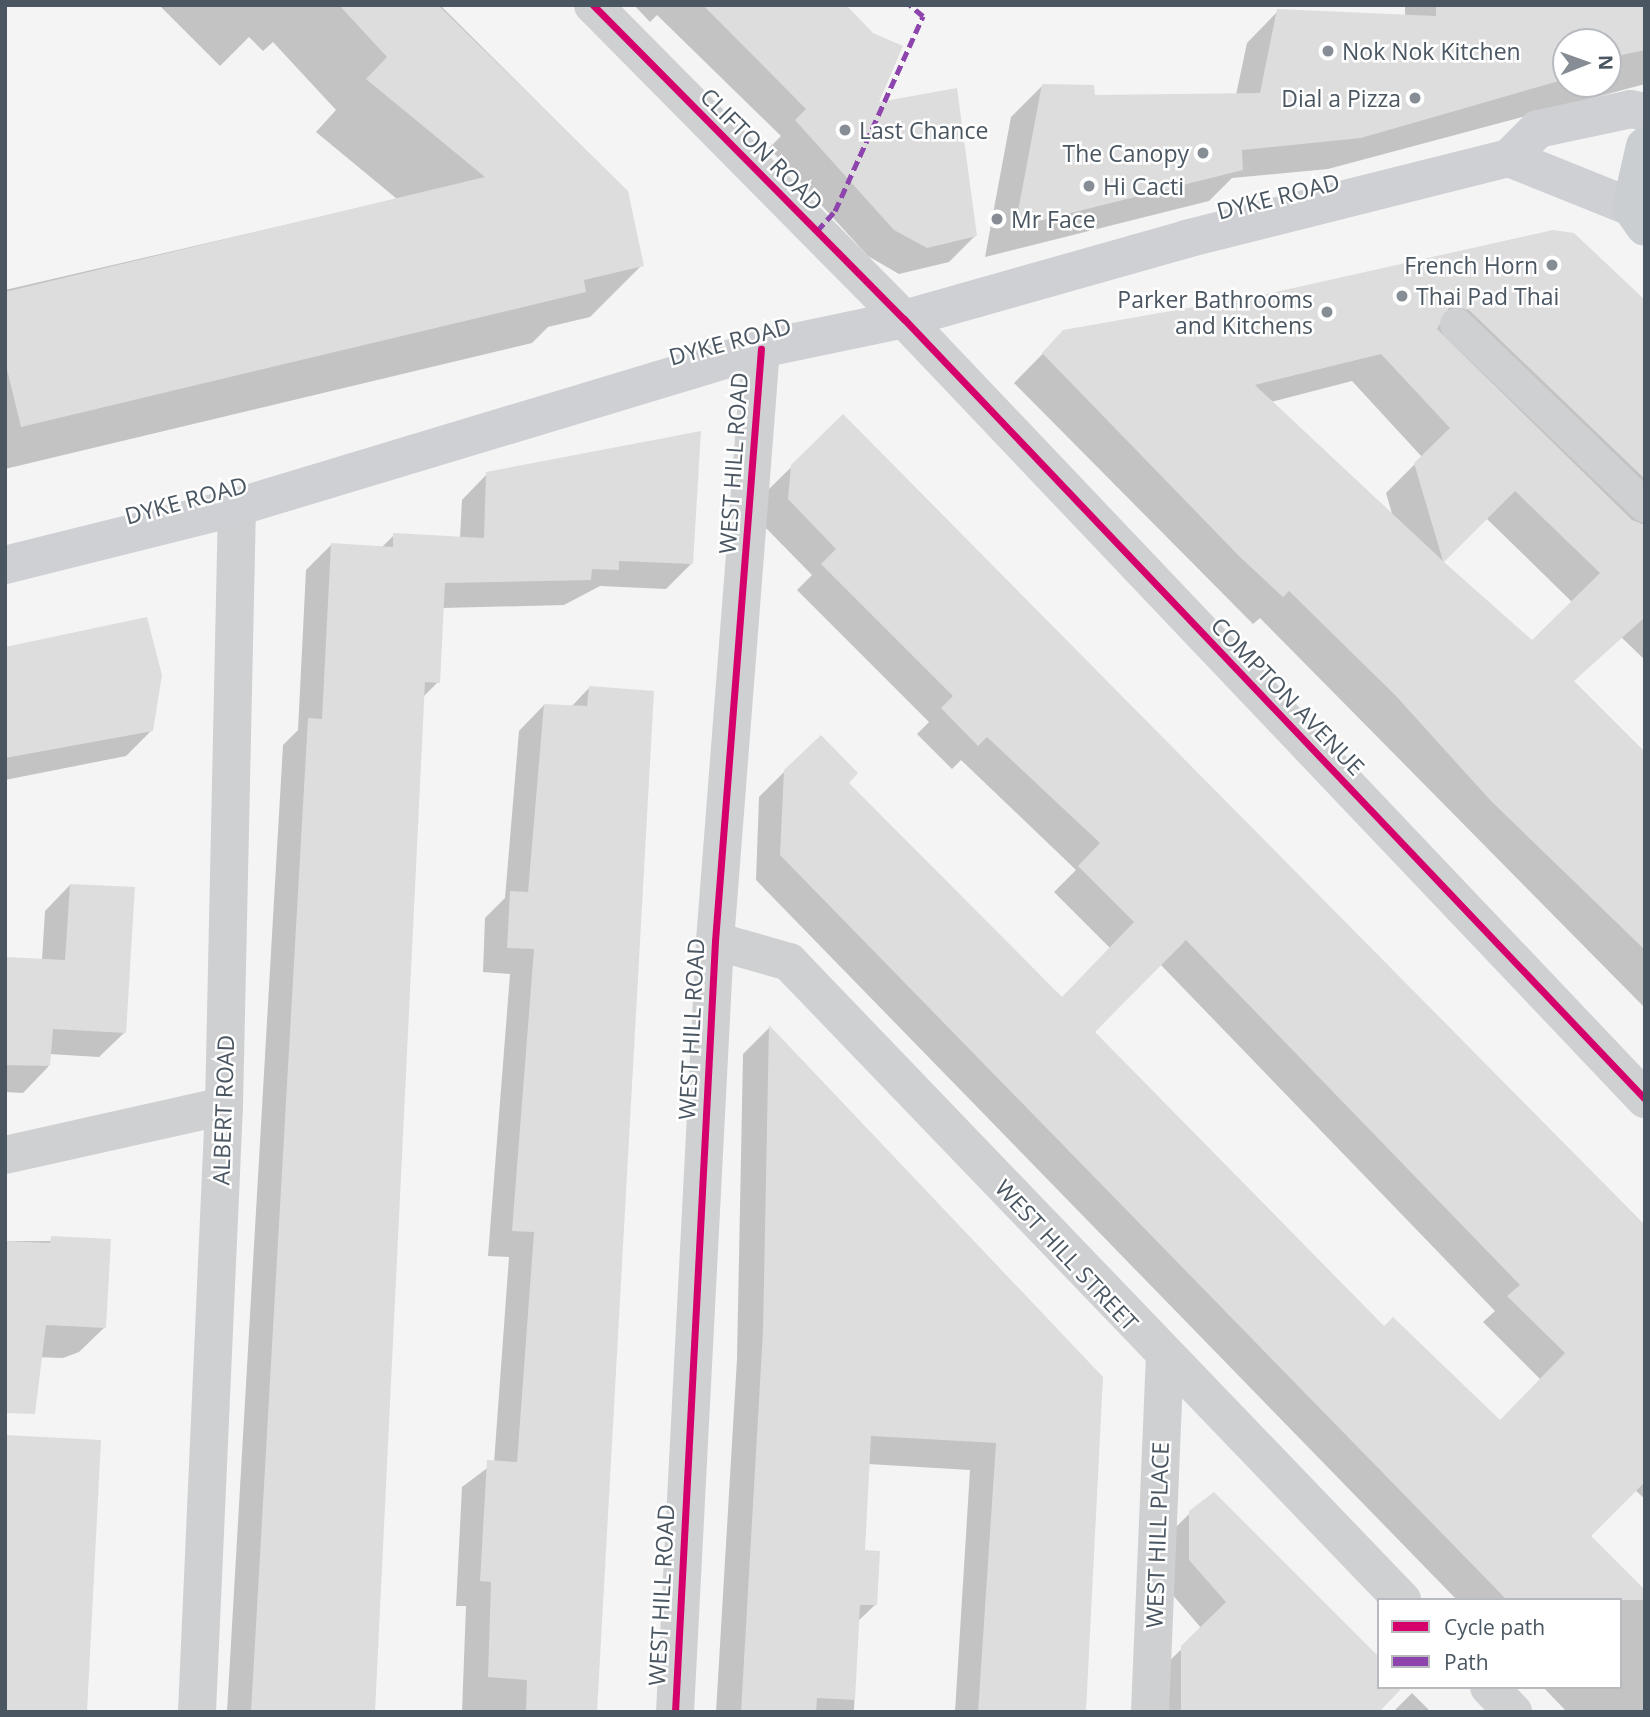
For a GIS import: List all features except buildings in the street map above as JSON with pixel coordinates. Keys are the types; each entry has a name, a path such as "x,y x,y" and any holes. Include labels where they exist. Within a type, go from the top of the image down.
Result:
{"main road":[{"path":"1645,112 1631,109 1538,129 1509,158 1638,217 1645,146"},
{"name":"DYKE ROAD","path":"5,565 237,508 761,349 904,319 1186,239 1509,158"}],"street":[{"name":"CLIFTON ROAD","path":"593,5 904,319"},
{"name":"COMPTON AVENUE","path":"904,319 1645,1099"},
{"name":"WEST HILL ROAD","path":"674,1712 715,941 761,349"},
{"name":"ALBERT ROAD","path":"197,1712 225,1106 237,508"},
{"name":"WEST HILL STREET","path":"715,941 789,962 1165,1358 1400,1598"},
{"path":"5,1155 225,1106"},
{"name":"WEST HILL PLACE","path":"1150,1712 1165,1358"},
{"path":"1491,1689 1513,1712"}],"lane":[{"path":"1456,324 1645,506"}],"marked path":[{"path":"817,231 835,211 923,16 910,5"}],"cycle path":[{"path":"593,5 904,319 1645,1099"},
{"path":"675,1712 715,941 761,349"}],"place":[{"name":"Nok Nok Kitchen","path":"1328,51"},
{"name":"Dial a Pizza","path":"1415,98"},
{"name":"Last Chance","path":"845,130"},
{"name":"The Canopy","path":"1203,153"},
{"name":"Hi Cacti","path":"1089,186"},
{"name":"Mr Face","path":"997,219"},
{"name":"French Horn","path":"1552,265"},
{"name":"Thai Pad Thai","path":"1402,296"},
{"name":"Parker Bathrooms and Kitchens","path":"1327,312"}]}
